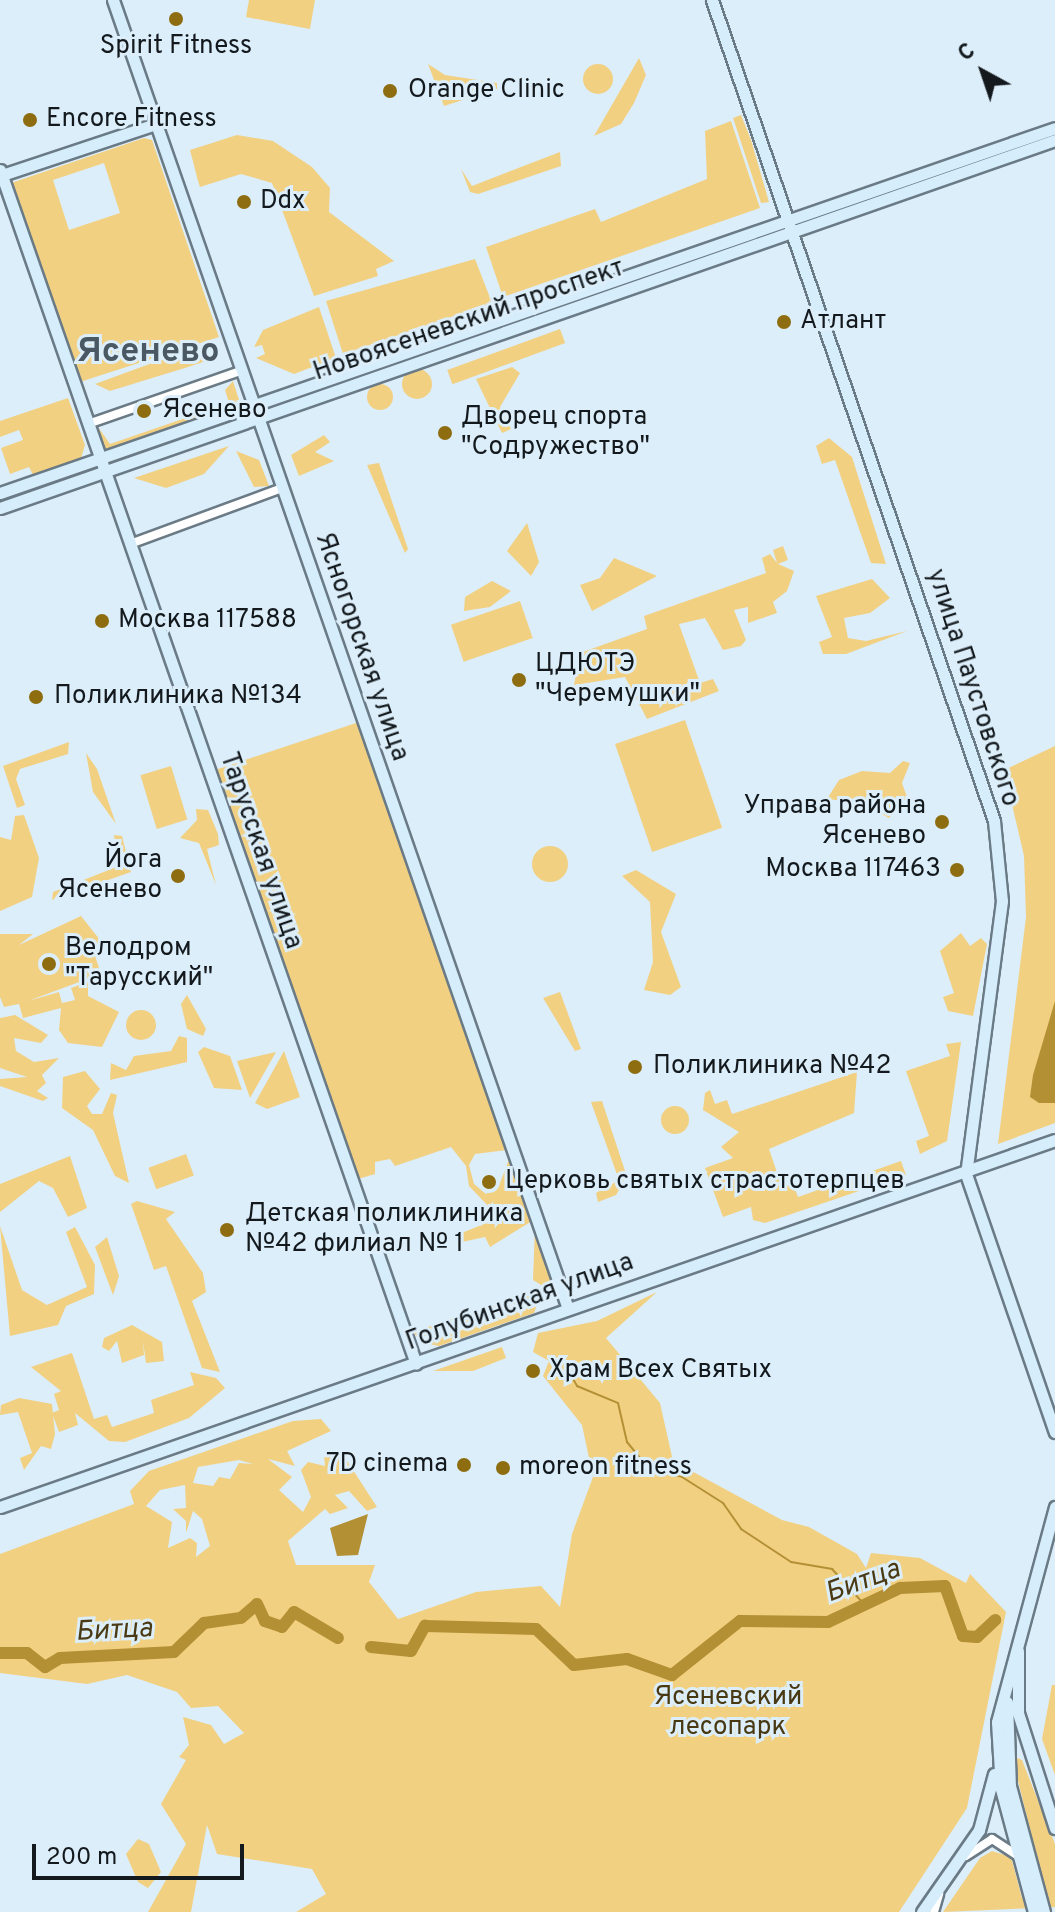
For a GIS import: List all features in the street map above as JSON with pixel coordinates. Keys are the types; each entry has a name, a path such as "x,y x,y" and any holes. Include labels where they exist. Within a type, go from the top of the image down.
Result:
{"main road":[{"name":"Ясногорская улица","path":"113,0 568,1309"},
{"name":"улица Паустовского","path":"712,0 997,833 1002,901 966,1174"},
{"path":"1,172 155,124"},
{"name":"Новоясеневский проспект","path":"0,508 792,232 1055,128"},
{"name":"Новоясеневский проспект","path":"993,155 1055,140"},
{"name":"Новоясеневский проспект","path":"0,493 787,219 950,170"},
{"name":"Тарусская улица","path":"1,172 416,1364"},
{"name":"Голубинская улица","path":"0,1507 966,1174 1055,1140"},
{"path":"966,1174 1055,1432"},
{"path":"922,1912 963,1860 989,1804 996,1734 1020,1630 1040,1561 1052,1535 1055,1507"},
{"path":"1020,1630 1006,1765 1032,1887 1034,1912"},
{"path":"1020,1630 1014,1687 1034,1774 1055,1828"},
{"path":"996,1734 1018,1856 1044,1912"},
{"path":"1006,1765 1016,1750 1034,1774"}],"street":[{"path":"88,424 240,371"},
{"path":"130,544 282,488"},
{"path":"963,1860 992,1839 1018,1856"},
{"path":"934,1912 944,1886"}],"green space":[{"path":"249,0 315,0 310,29 246,17"},
{"path":"639,58 646,75 634,103 621,124 594,136"},
{"path":"428,64 445,75 497,83 497,89 444,106"},
{"path":"598,64 609,68 613,79 609,90 598,94 587,90 583,79 587,68"},
{"path":"741,115 769,202 761,203 733,118"},
{"path":"731,121 760,208 503,297 486,247 595,209 601,222 707,179 705,131"},
{"path":"237,135 273,141 312,167 330,188 329,212 394,261 376,269 378,276 314,296 272,183 241,174 200,187 190,150"},
{"path":"144,138 152,140 219,337 80,382 11,183","holes":["104,163 120,213 69,230 53,180"]},
{"path":"560,152 561,166 478,194 470,192 461,169 472,186"},
{"path":"475,259 492,303 343,354 326,301"},
{"path":"319,307 336,358 294,374 256,358 265,354 262,345 254,347 263,330"},
{"path":"560,329 565,343 452,384 447,370"},
{"path":"212,341 203,362 110,391 95,384"},
{"path":"512,367 520,373 500,407 511,429 502,433 476,379"},
{"path":"417,369 427,374 432,384 427,394 417,399 407,394 402,384 407,374"},
{"path":"233,381 240,403 108,449 100,446 98,427 110,444 229,403 225,390"},
{"path":"380,384 389,388 393,397 389,406 380,410 371,406 367,397 371,388"},
{"path":"68,398 85,445 81,458 33,475 29,467 10,474 1,448 23,440 19,430 0,437 0,421"},
{"path":"324,435 330,442 315,452 334,461 299,476 291,455"},
{"path":"829,438 852,457 886,564 871,563 835,460 822,464 816,446"},
{"path":"229,446 204,474 166,488 134,478"},
{"path":"236,451 259,460 269,486 254,487"},
{"path":"379,463 408,549 405,553 367,465"},
{"path":"527,523 539,562 531,576 507,551"},
{"path":"783,546 788,560 778,564 794,571 787,591 773,602 777,613 748,623 748,607 734,610 746,640 741,646 723,650 705,618 679,624 700,683 713,679 719,691 647,719 625,677 574,685 580,653 647,629 644,616 766,573 762,558 770,554 777,563 773,550"},
{"path":"614,558 657,576 592,611 580,585 600,578"},
{"path":"872,579 890,598 870,613 844,618 848,638 866,641 907,631 846,654 823,654 819,642 832,637 816,596"},
{"path":"492,581 511,591 490,607 464,611 465,597"},
{"path":"520,601 533,638 464,662 451,625"},
{"path":"685,720 722,828 652,852 615,744"},
{"path":"359,722 507,1150 475,1154 469,1165 474,1184 486,1194 500,1183 510,1157 532,1221 490,1247 485,1237 462,1242 459,1234 489,1222 491,1209 469,1186 466,1166 451,1147 395,1166 390,1159 375,1162 375,1174 358,1179 215,770"},
{"path":"69,742 68,754 20,769 16,779 25,805 17,808 3,766"},
{"path":"1055,746 1055,1123 998,1144 1026,917 1024,856 1004,770"},
{"path":"86,753 97,769 116,824 93,792"},
{"path":"903,761 910,763 902,783 907,797 889,818 862,803 827,799 839,780 862,771 890,773"},
{"path":"171,766 187,820 157,829 140,775"},
{"path":"196,809 208,810 218,834 219,845 207,849 216,885 199,843 180,838 197,820"},
{"path":"24,815 39,858 32,897 0,911 0,837 11,840 15,816"},
{"path":"114,835 122,836 131,872 52,900 53,892 119,866"},
{"path":"550,846 563,851 568,864 563,877 550,882 537,877 532,864 537,851"},
{"path":"636,870 676,894 661,932 681,987 670,995 644,990 653,962 650,902 622,876"},
{"path":"81,916 100,940 94,953 101,974 28,1001 59,992 62,1003 75,1000 71,988 88,982 88,996 119,1012 102,1047 68,1043 59,1030 61,1008 23,1018 19,1004 4,1007 0,997 0,934 33,934 19,945"},
{"path":"961,933 970,946 981,938 987,944 973,1016 948,1011 943,997 954,993 940,951"},
{"path":"560,992 581,1049 575,1051 543,998"},
{"path":"187,995 206,1029 203,1036 187,1029 181,1004"},
{"path":"141,1010 152,1014 156,1025 152,1036 141,1040 130,1036 126,1025 130,1014"},
{"path":"15,1015 48,1035 41,1043 14,1038 16,1051 34,1062 59,1058 42,1075 46,1083 37,1091 48,1098 43,1101 0,1086 0,1079 27,1077 0,1068 0,1018"},
{"path":"179,1036 187,1038 187,1062 110,1080 111,1063 126,1070 134,1056 171,1051"},
{"path":"961,1042 947,1141 920,1154 916,1141 929,1136 906,1071 950,1056 946,1044"},
{"path":"204,1047 230,1056 242,1090 214,1088 198,1052"},
{"path":"284,1051 300,1097 267,1109 255,1103"},
{"path":"276,1052 250,1098 237,1061"},
{"path":"85,1071 100,1089 87,1106 92,1114 102,1114 111,1093 117,1095 113,1113 129,1183 115,1176 93,1130 62,1108 63,1077"},
{"path":"857,1072 854,1113 769,1149 782,1187 793,1184 798,1197 901,1161 906,1175 765,1223 753,1220 751,1207 723,1217 705,1168 733,1158 721,1147 739,1132 703,1110 705,1093 710,1090 715,1104 727,1100 732,1114"},
{"path":"602,1101 627,1177 616,1195 598,1202 596,1193 619,1180 591,1102"},
{"path":"675,1106 685,1110 689,1120 685,1130 675,1134 665,1130 661,1120 665,1110"},
{"path":"186,1154 194,1176 156,1189 148,1168"},
{"path":"70,1156 87,1208 68,1217 53,1188 39,1181 0,1212 0,1184"},
{"path":"137,1201 175,1212 166,1219 203,1273 206,1292 192,1301 220,1372 202,1368 166,1266 154,1270 131,1204"},
{"path":"0,1226 22,1290 47,1305 87,1287 66,1232 75,1227 95,1265 94,1294 66,1306 58,1325 10,1336"},
{"path":"535,1227 554,1284 549,1290 533,1280"},
{"path":"107,1237 119,1276 113,1295 95,1247"},
{"name":"Ясеневский лесопарк","path":"657,1292 606,1338 660,1403 673,1461 782,1520 809,1527 857,1554 866,1568 871,1553 920,1558 966,1583 970,1574 1006,1612 967,1808 899,1912 296,1912 326,1894 312,1869 217,1854 207,1825 191,1912 148,1912 186,1844 161,1804 186,1760 179,1757 189,1745 183,1717 211,1725 224,1744 244,1733 218,1706 191,1708 177,1692 127,1675 87,1684 0,1673 0,1554 134,1504 130,1491 149,1471 293,1421 321,1419 331,1431 287,1451 295,1466 268,1459 292,1477 279,1490 303,1512 311,1497 301,1470 308,1462 325,1466 324,1456 340,1450 377,1507 367,1511 349,1491 335,1495 348,1508 330,1514 325,1509 288,1541 296,1565 375,1565 369,1582 398,1619 476,1592 541,1586 560,1607 572,1534 593,1477 582,1425 543,1376 549,1361 533,1352 538,1333 597,1321","holes":["239,1460 253,1464 239,1463 230,1479 219,1477 213,1486 193,1483 198,1467","185,1485 186,1508 173,1509 186,1521 186,1533 193,1511 202,1519 210,1546 196,1557 197,1543 190,1538 168,1548 172,1522 146,1506 160,1490"]},
{"path":"526,1295 534,1300 419,1338 412,1332"},
{"path":"537,1305 534,1313 439,1346 424,1343"},
{"path":"132,1325 162,1342 164,1361 146,1363 143,1341 144,1355 122,1363 117,1341 109,1351 102,1347 104,1338"},
{"path":"502,1347 506,1358 473,1371 433,1371"},
{"path":"72,1353 94,1419 107,1415 112,1427 154,1413 151,1400 194,1385 190,1372 216,1378 225,1388 189,1418 125,1442 109,1441 75,1413 78,1425 59,1432 52,1413 59,1410 54,1394 61,1391 31,1367"},
{"path":"19,1398 52,1404 55,1434 51,1449 41,1446 24,1470 20,1458 32,1453 18,1412 0,1415 1,1405"},
{"path":"1052,1685 1055,1685 1055,1775 1042,1739"},
{"path":"1012,1756 1022,1760 1055,1844 1055,1907 943,1912 980,1858 992,1851 1011,1857 1022,1898 1045,1891"},
{"path":"138,1839 149,1844 161,1872 148,1888 138,1882 126,1854"}],"shaded area":[{"path":"1055,1001 1055,1103 1039,1103 1030,1097 1033,1075"},
{"path":"368,1514 358,1555 337,1556 330,1528"}],"waterway":[{"path":"566,1366 577,1386 618,1403 627,1442 650,1470 682,1477 723,1503 741,1529 791,1562 832,1569 864,1604"},
{"name":"Битца","path":"371,1647 411,1651 425,1626 536,1629 574,1665 627,1659 672,1675 740,1621 828,1622 900,1588 945,1586 963,1636 977,1637 995,1620"},
{"name":"Битца","path":"0,1653 27,1653 45,1667 60,1658 174,1652 204,1623 241,1618 257,1604 265,1621 282,1627 294,1612 338,1638"}],"place":[{"name":"Spirit Fitness","path":"176,19"},
{"name":"Orange Clinic","path":"390,91"},
{"name":"Encore Fitness","path":"30,120"},
{"name":"Ddx","path":"244,202"},
{"name":"Атлант","path":"784,322"},
{"name":"Ясенево","path":"144,411"},
{"name":"Дворец спорта \"Содружество\"","path":"445,433"},
{"name":"Москва 117588","path":"102,621"},
{"name":"ЦДЮТЭ \"Черемушки\"","path":"519,680"},
{"name":"Поликлиника №134","path":"36,697"},
{"name":"Управа района Ясенево","path":"942,822"},
{"name":"Москва 117463","path":"957,870"},
{"name":"Йога Ясенево","path":"178,876"},
{"name":"Велодром \"Тарусский\"","path":"49,964"},
{"name":"Поликлиника №42","path":"635,1067"},
{"name":"Церковь святых страстотерпцев","path":"489,1182"},
{"name":"Детская поликлиника №42 филиал № 1","path":"227,1230"},
{"name":"Храм Всех Святых","path":"533,1371"},
{"name":"7D cinema","path":"464,1465"},
{"name":"moreon fitness","path":"503,1468"}],"district":[{"name":"Ясенево","path":"148,353"}]}
